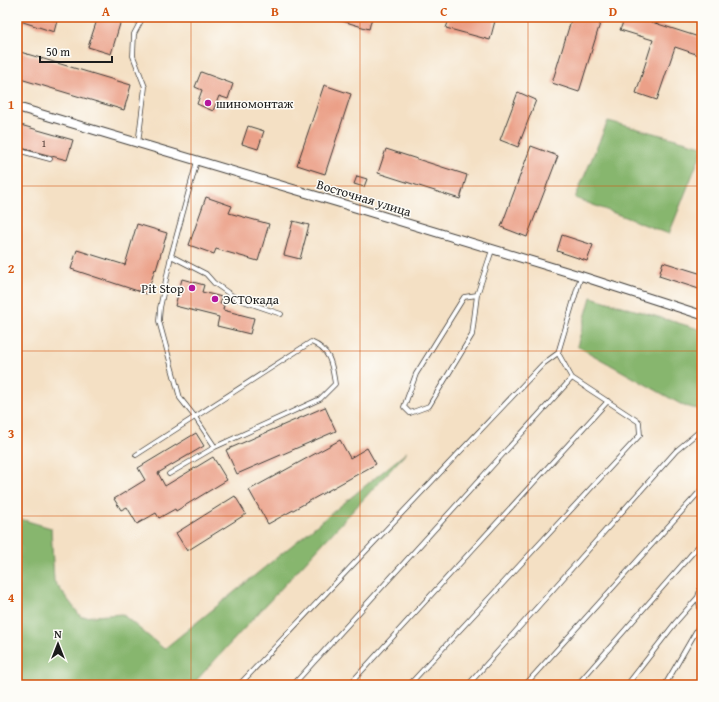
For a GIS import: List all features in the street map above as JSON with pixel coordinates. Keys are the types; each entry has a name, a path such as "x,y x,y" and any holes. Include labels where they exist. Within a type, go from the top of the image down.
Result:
{"street":[{"name":"Восточная улица","path":"17,107 581,276 702,315"}],"lane":[{"path":"138,144 145,87 133,56 134,34 143,17"},
{"path":"17,150 50,159"},
{"path":"197,162 171,256 160,308 159,321 180,398 215,446"},
{"path":"478,295 464,297 416,374 404,406 410,413 429,406 472,335 478,295 492,250"},
{"path":"171,256 206,274 214,283 237,299 281,314"},
{"path":"239,685 543,364 558,353 581,276"},
{"path":"136,455 311,342 319,346 331,360 335,384 320,400 215,446 169,474"},
{"path":"410,685 640,434 639,422 572,378 558,353"},
{"path":"293,685 572,378"},
{"path":"349,685 608,401"},
{"path":"468,685 676,451 702,429"},
{"path":"525,685 702,489"},
{"path":"577,685 702,542"},
{"path":"627,685 676,622 698,597 702,583"},
{"path":"665,685 702,620 698,597"}],"green space":[{"path":"608,121 702,146 702,151 669,234 575,198"},
{"path":"591,297 702,330 702,410 684,406 577,346"},
{"path":"407,452 192,685 17,685 17,518 51,528 54,581 81,617 122,614 164,649"}],"building":[{"path":"17,17 58,17 54,32 17,20"},
{"path":"98,17 122,17 111,54 88,47"},
{"path":"336,17 372,17 369,29 336,19"},
{"path":"450,17 496,17 490,40 446,28"},
{"path":"572,17 602,17 579,92 552,83"},
{"path":"625,17 636,17 702,38 702,56 675,47 657,100 636,93 653,40 620,30"},
{"path":"17,51 131,85 124,110 17,78"},
{"path":"201,72 233,84 228,99 219,96 213,111 197,104 202,90 195,87"},
{"path":"324,85 351,94 325,174 297,165"},
{"path":"518,92 536,100 518,147 500,140"},
{"path":"17,124 73,140 67,160 17,147"},
{"path":"248,126 264,131 258,149 242,144"},
{"path":"531,146 558,156 527,237 501,227"},
{"path":"386,149 467,175 460,199 378,173"},
{"path":"357,176 367,179 364,187 354,184"},
{"path":"206,197 232,206 229,213 269,224 258,261 216,249 214,254 189,245"},
{"path":"293,221 309,225 300,259 284,255"},
{"path":"137,224 167,233 147,294 71,269 77,250 125,265"},
{"path":"562,235 593,245 587,261 557,251"},
{"path":"663,262 702,274 702,290 659,276"},
{"path":"182,279 204,285 202,292 222,297 220,304 224,305 223,310 254,318 250,334 217,326 219,317 175,306"},
{"path":"325,407 336,431 237,474 226,450"},
{"path":"196,433 204,446 158,473 165,486 213,457 227,480 176,511 175,509 159,518 156,513 137,524 127,507 121,510 114,499 145,480 138,468"},
{"path":"340,440 350,458 367,448 376,464 268,524 249,490"},
{"path":"235,496 246,514 187,551 176,533"}],"place":[{"name":"шиномонтаж","path":"208,103"},
{"name":"Pit Stop","path":"192,288"},
{"name":"ЭСТОкада","path":"215,299"}]}
